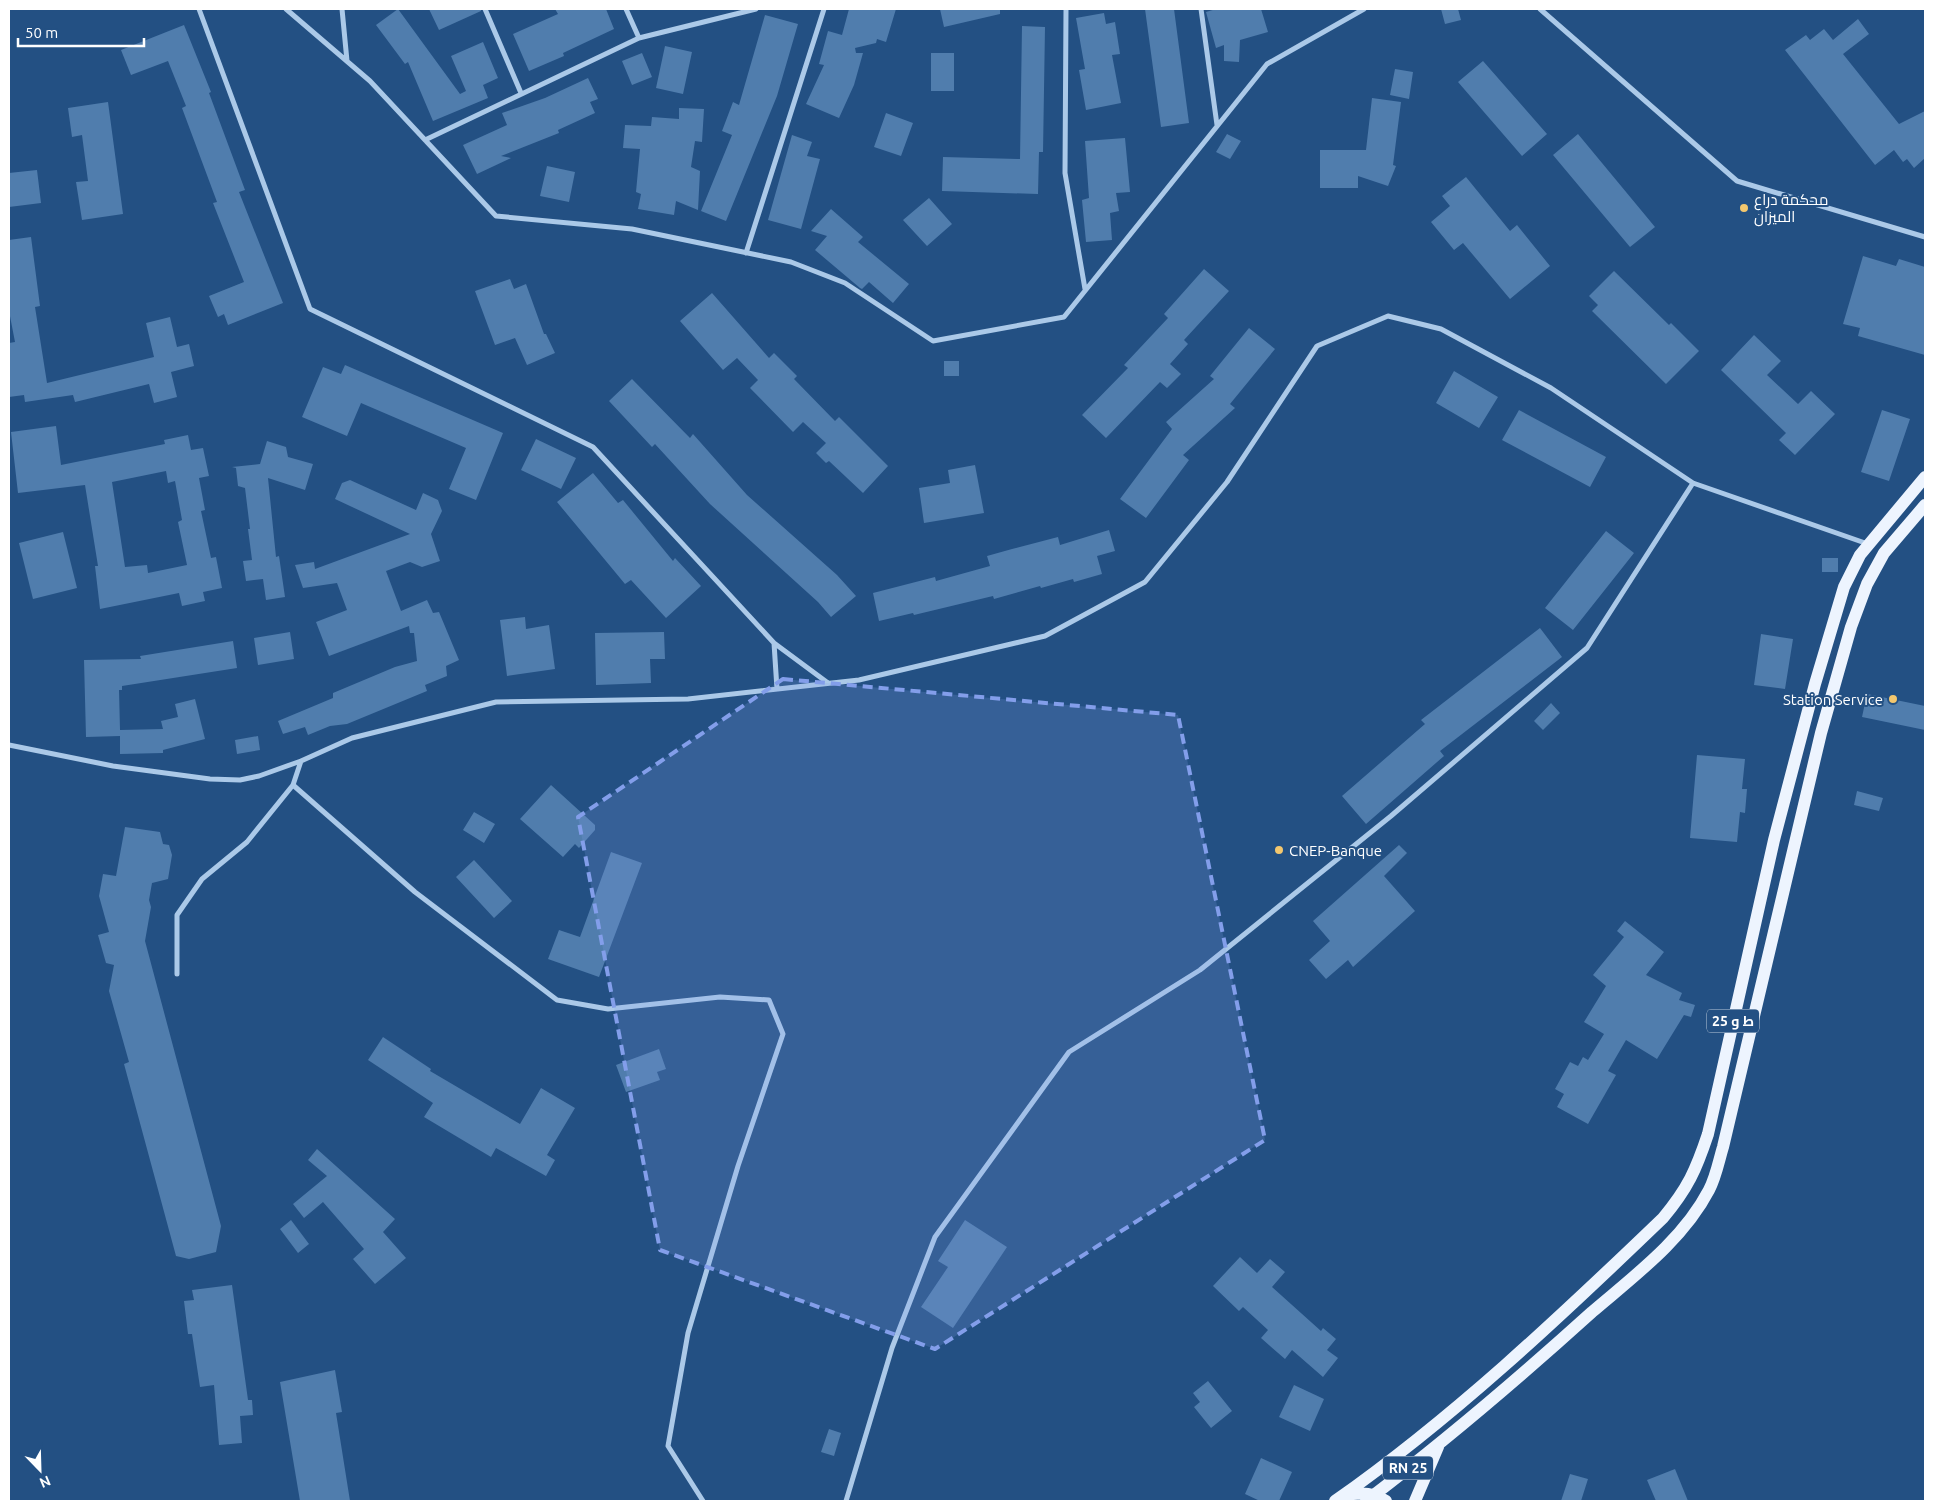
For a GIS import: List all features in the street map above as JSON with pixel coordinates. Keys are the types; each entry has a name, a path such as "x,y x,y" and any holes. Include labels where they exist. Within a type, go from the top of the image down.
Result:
{"main road":[{"name":"ط و 25","path":"1384,1464 1509,1361 1663,1218 1684,1192 1697,1168 1708,1134 1774,840 1815,684 1844,587 1860,555 1925,477"},
{"name":"RN 25","path":"1376,1499 1440,1442 1519,1378 1670,1243 1690,1219 1710,1189 1723,1147 1821,733 1851,627 1867,584 1884,553 1925,505"},
{"name":"RN 25","path":"1415,1501 1440,1442"},
{"path":"1339,1499 1384,1464"},
{"path":"1339,1499 1353,1493 1376,1499 1384,1464"}],"street":[{"path":"199,9 310,309 593,447 774,643 828,683"},
{"path":"286,9 370,81 496,216 632,229 791,262 845,283 933,341 1064,317 1267,64 1364,9"},
{"path":"342,9 347,61"},
{"path":"485,9 521,93"},
{"path":"626,9 639,38"},
{"path":"425,140 639,38 756,9"},
{"path":"746,253 824,9"},
{"path":"1066,9 1065,173 1085,289"},
{"path":"1201,9 1217,126"},
{"path":"1540,9 1737,180 1925,238"},
{"path":"9,745 113,766 210,779 240,780 301,761 352,738 496,702 688,699 859,680 1045,636 1145,582 1227,482 1317,346 1388,316 1441,329 1551,388 1693,483 1869,544"},
{"path":"846,1501 892,1348 935,1237 1069,1052 1200,970 1392,816 1587,648 1693,483"},
{"path":"774,643 778,689"},
{"path":"177,974 178,915 202,879 247,842 293,785 301,761"},
{"path":"293,785 415,892 557,1000 608,1010 720,997 768,1000 783,1034 738,1166 688,1333 668,1446 703,1501"}],"highlighted area":[{"path":"783,679 1178,715 1265,1140 935,1349 660,1250 578,817"}],"building":[{"path":"398,9 460,94 466,91 451,56 483,42 498,78 483,85 488,98 433,121 408,62 405,64 376,25"},
{"path":"429,9 481,9 481,11 439,30"},
{"path":"555,9 606,9 614,29 563,53 564,56 529,71 513,34 558,14"},
{"path":"849,9 896,9 886,42 877,39 876,43 855,48 856,53 863,53 854,85 839,118 806,104 824,65 819,64 828,31 842,35"},
{"path":"940,9 1000,9 1000,14 944,27"},
{"path":"1145,9 1174,9 1189,123 1161,127"},
{"path":"1216,9 1261,9 1268,32 1240,40 1239,62 1224,61 1224,45 1216,48 1206,12"},
{"path":"1441,9 1458,9 1461,20 1445,24"},
{"path":"1104,13 1106,24 1115,22 1120,54 1112,55 1121,103 1086,110 1079,70 1085,69 1076,18"},
{"path":"765,15 798,24 777,96 726,221 701,211 732,135 722,131 733,102 739,105"},
{"path":"1858,19 1869,34 1843,54 1899,124 1925,111 1925,158 1914,168 1907,159 1903,162 1894,150 1875,165 1785,50 1806,35 1810,40 1824,29 1833,40"},
{"path":"184,25 211,92 209,93 245,190 239,192 283,303 228,325 224,314 218,317 209,296 244,282 213,203 217,202 182,108 186,106 168,61 131,75 121,50"},
{"path":"1022,26 1045,27 1043,152 1039,152 1038,194 942,191 943,157 1020,159"},
{"path":"665,46 692,52 683,94 656,88"},
{"path":"642,53 652,77 632,85 622,61"},
{"path":"931,53 954,53 954,91 931,91"},
{"path":"1483,61 1547,134 1522,156 1458,82"},
{"path":"1395,69 1413,72 1409,99 1390,95"},
{"path":"588,78 598,99 590,102 595,113 558,130 559,133 501,156 511,158 477,174 463,145 507,125 502,113 545,98"},
{"path":"1372,98 1401,102 1393,165 1396,166 1388,186 1358,176 1358,188 1320,188 1320,150 1366,150"},
{"path":"108,102 123,214 82,220 76,182 88,181 82,135 72,137 68,108"},
{"path":"679,108 704,109 702,142 695,141 691,167 700,171 698,210 676,201 674,215 638,209 641,194 636,192 640,149 623,148 625,125 651,126 652,117 679,119"},
{"path":"886,113 913,123 901,156 874,147"},
{"path":"1227,134 1241,141 1230,159 1216,152"},
{"path":"1578,134 1655,227 1630,247 1553,155"},
{"path":"792,135 812,142 807,156 820,159 801,229 768,220"},
{"path":"1125,138 1130,192 1116,193 1119,211 1110,213 1112,240 1086,242 1082,200 1089,198 1085,141"},
{"path":"547,166 575,172 569,202 540,196"},
{"path":"37,170 41,203 9,207 9,173"},
{"path":"1466,177 1510,231 1517,225 1550,266 1510,299 1463,243 1454,250 1431,222 1450,206 1442,196"},
{"path":"929,198 952,224 927,246 903,220"},
{"path":"831,209 863,237 858,242 909,284 893,303 869,282 862,289 860,288 815,250 827,236 811,231"},
{"path":"31,237 40,306 35,307 47,383 154,357 146,323 170,317 177,347 189,344 194,366 171,372 177,397 154,403 149,384 75,402 73,395 25,402 24,395 9,397 9,343 15,342 9,311 9,240"},
{"path":"1863,256 1896,266 1899,259 1925,267 1925,355 1858,336 1860,328 1843,324"},
{"path":"1204,269 1229,291 1184,340 1188,344 1170,364 1181,374 1167,388 1160,382 1106,438 1082,415 1128,368 1124,365 1168,318 1164,314"},
{"path":"1614,271 1669,325 1671,323 1699,351 1666,384 1592,311 1598,305 1589,296"},
{"path":"510,279 514,289 526,284 544,334 546,334 555,353 527,365 515,338 495,345 475,291"},
{"path":"712,293 769,358 774,353 797,376 794,379 835,421 839,417 888,466 863,493 829,461 826,463 816,453 826,443 803,422 793,432 750,388 758,380 737,358 723,370 680,321"},
{"path":"1249,328 1275,349 1230,404 1235,408 1183,455 1189,460 1146,518 1120,499 1172,429 1166,422 1214,379 1210,376"},
{"path":"1754,335 1781,361 1767,375 1798,404 1811,391 1835,414 1795,455 1779,440 1786,433 1721,370"},
{"path":"944,361 959,361 959,376 944,376"},
{"path":"345,365 503,433 476,500 449,489 466,448 361,403 347,436 302,417 323,367 341,374"},
{"path":"1454,371 1498,397 1479,428 1436,403"},
{"path":"632,379 690,438 693,434 747,495 837,575 856,596 831,617 818,602 710,504 655,444 652,447 609,401"},
{"path":"1519,410 1606,457 1590,487 1502,440"},
{"path":"1882,410 1910,419 1889,481 1861,472"},
{"path":"56,426 61,465 165,444 164,440 188,435 191,450 203,448 209,476 199,478 205,510 201,511 211,558 216,557 222,588 203,592 205,601 182,606 179,593 100,609 95,566 98,566 85,485 18,493 11,432","holes":["166,471 168,483 175,481 182,520 178,522 187,565 148,573 147,565 125,567 112,482"]},
{"path":"536,439 576,458 561,489 521,470"},
{"path":"267,441 286,447 288,457 313,464 305,490 268,478 276,557 279,556 285,597 266,600 263,579 246,581 243,561 252,560 245,488 238,486 236,468 232,467 260,464"},
{"path":"975,465 984,513 924,523 919,488 950,483 948,470"},
{"path":"593,473 618,503 623,500 673,561 675,558 701,586 666,618 631,580 625,584 557,502"},
{"path":"350,480 416,510 423,493 438,500 442,511 431,534 440,561 422,567 410,562 386,571 401,611 427,600 433,613 439,612 459,660 446,666 447,676 425,685 427,691 347,724 330,726 308,735 305,727 283,734 278,721 333,698 333,693 395,667 417,661 414,633 410,633 409,626 329,656 316,622 347,610 337,583 303,588 295,565 314,562 315,569 410,534 335,499 342,483"},
{"path":"1109,530 1115,551 1097,556 1102,574 1074,582 1073,579 1041,588 1040,586 994,599 993,596 914,615 913,613 879,621 873,593 935,577 936,581 990,566 987,556 1012,549 1058,537 1060,545"},
{"path":"1606,531 1634,553 1573,630 1545,608"},
{"path":"63,532 77,588 33,599 19,543"},
{"path":"1822,558 1838,558 1838,572 1822,572"},
{"path":"525,617 526,629 549,625 555,669 507,676 500,620"},
{"path":"1540,628 1562,657 1440,751 1444,756 1366,824 1342,796 1425,724 1421,720"},
{"path":"290,632 294,659 258,665 254,638"},
{"path":"664,632 665,659 650,659 651,683 596,685 595,633"},
{"path":"1761,634 1793,639 1785,689 1754,685"},
{"path":"233,641 237,668 122,686 122,690 119,690 120,730 163,729 161,721 178,717 175,704 195,699 205,739 163,750 163,753 120,754 120,736 86,737 84,660 141,659 140,656"},
{"path":"1867,694 1925,706 1925,730 1862,717"},
{"path":"1551,703 1560,713 1543,730 1534,721"},
{"path":"258,736 260,750 237,754 235,740"},
{"path":"1697,755 1745,759 1742,789 1747,789 1745,813 1740,812 1737,842 1690,838"},
{"path":"551,785 595,825 595,830 579,848 575,844 563,857 520,819"},
{"path":"1857,791 1883,798 1879,811 1854,805"},
{"path":"474,812 495,824 484,843 463,830"},
{"path":"125,827 160,832 163,844 169,845 172,855 168,879 152,883 149,900 151,907 145,941 221,1226 216,1252 189,1259 176,1256 124,1064 129,1062 109,991 114,965 106,963 98,935 109,932 99,896 103,874 116,876"},
{"path":"1399,845 1407,853 1384,876 1415,911 1353,967 1348,960 1326,979 1309,960 1330,941 1313,921"},
{"path":"611,852 642,863 599,977 548,959 559,930 580,937"},
{"path":"474,860 512,901 494,918 456,877"},
{"path":"1625,921 1664,952 1646,975 1682,993 1679,1000 1695,1005 1691,1017 1684,1015 1657,1059 1626,1040 1608,1071 1616,1075 1588,1124 1557,1107 1564,1094 1555,1089 1570,1062 1578,1066 1583,1057 1588,1060 1604,1034 1584,1022 1606,986 1593,975 1624,937 1617,931"},
{"path":"383,1037 431,1069 430,1071 520,1124 541,1088 575,1108 547,1155 555,1160 546,1176 496,1148 491,1157 424,1117 433,1103 368,1060"},
{"path":"659,1049 666,1069 657,1072 660,1080 626,1092 616,1065"},
{"path":"317,1149 395,1219 383,1232 406,1258 375,1284 353,1259 364,1249 323,1202 304,1218 293,1204 327,1176 308,1160"},
{"path":"291,1220 309,1244 298,1253 280,1229"},
{"path":"965,1220 1007,1247 953,1328 921,1307 948,1267 938,1261"},
{"path":"1240,1257 1257,1273 1270,1259 1285,1272 1272,1287 1321,1331 1323,1328 1336,1339 1327,1350 1338,1358 1323,1377 1292,1350 1285,1359 1261,1338 1268,1330 1243,1307 1239,1311 1213,1286"},
{"path":"232,1285 248,1400 252,1400 253,1415 240,1416 242,1443 219,1445 214,1385 200,1387 192,1334 188,1334 184,1301 194,1300 192,1290"},
{"path":"335,1370 342,1412 336,1413 350,1501 300,1501 280,1382"},
{"path":"1208,1381 1232,1411 1211,1428 1194,1407 1200,1402 1193,1393"},
{"path":"1294,1385 1324,1399 1310,1431 1279,1417"},
{"path":"829,1429 841,1433 834,1456 821,1452"},
{"path":"1261,1458 1292,1472 1279,1501 1260,1501 1245,1494"},
{"path":"1675,1469 1688,1501 1656,1501 1647,1480"},
{"path":"1570,1474 1588,1479 1581,1501 1561,1501"}],"place":[{"name":"محكمة دراع الميزان","path":"1744,208"},
{"name":"Station Service","path":"1893,699"},
{"name":"CNEP-Banque","path":"1279,850"}]}
